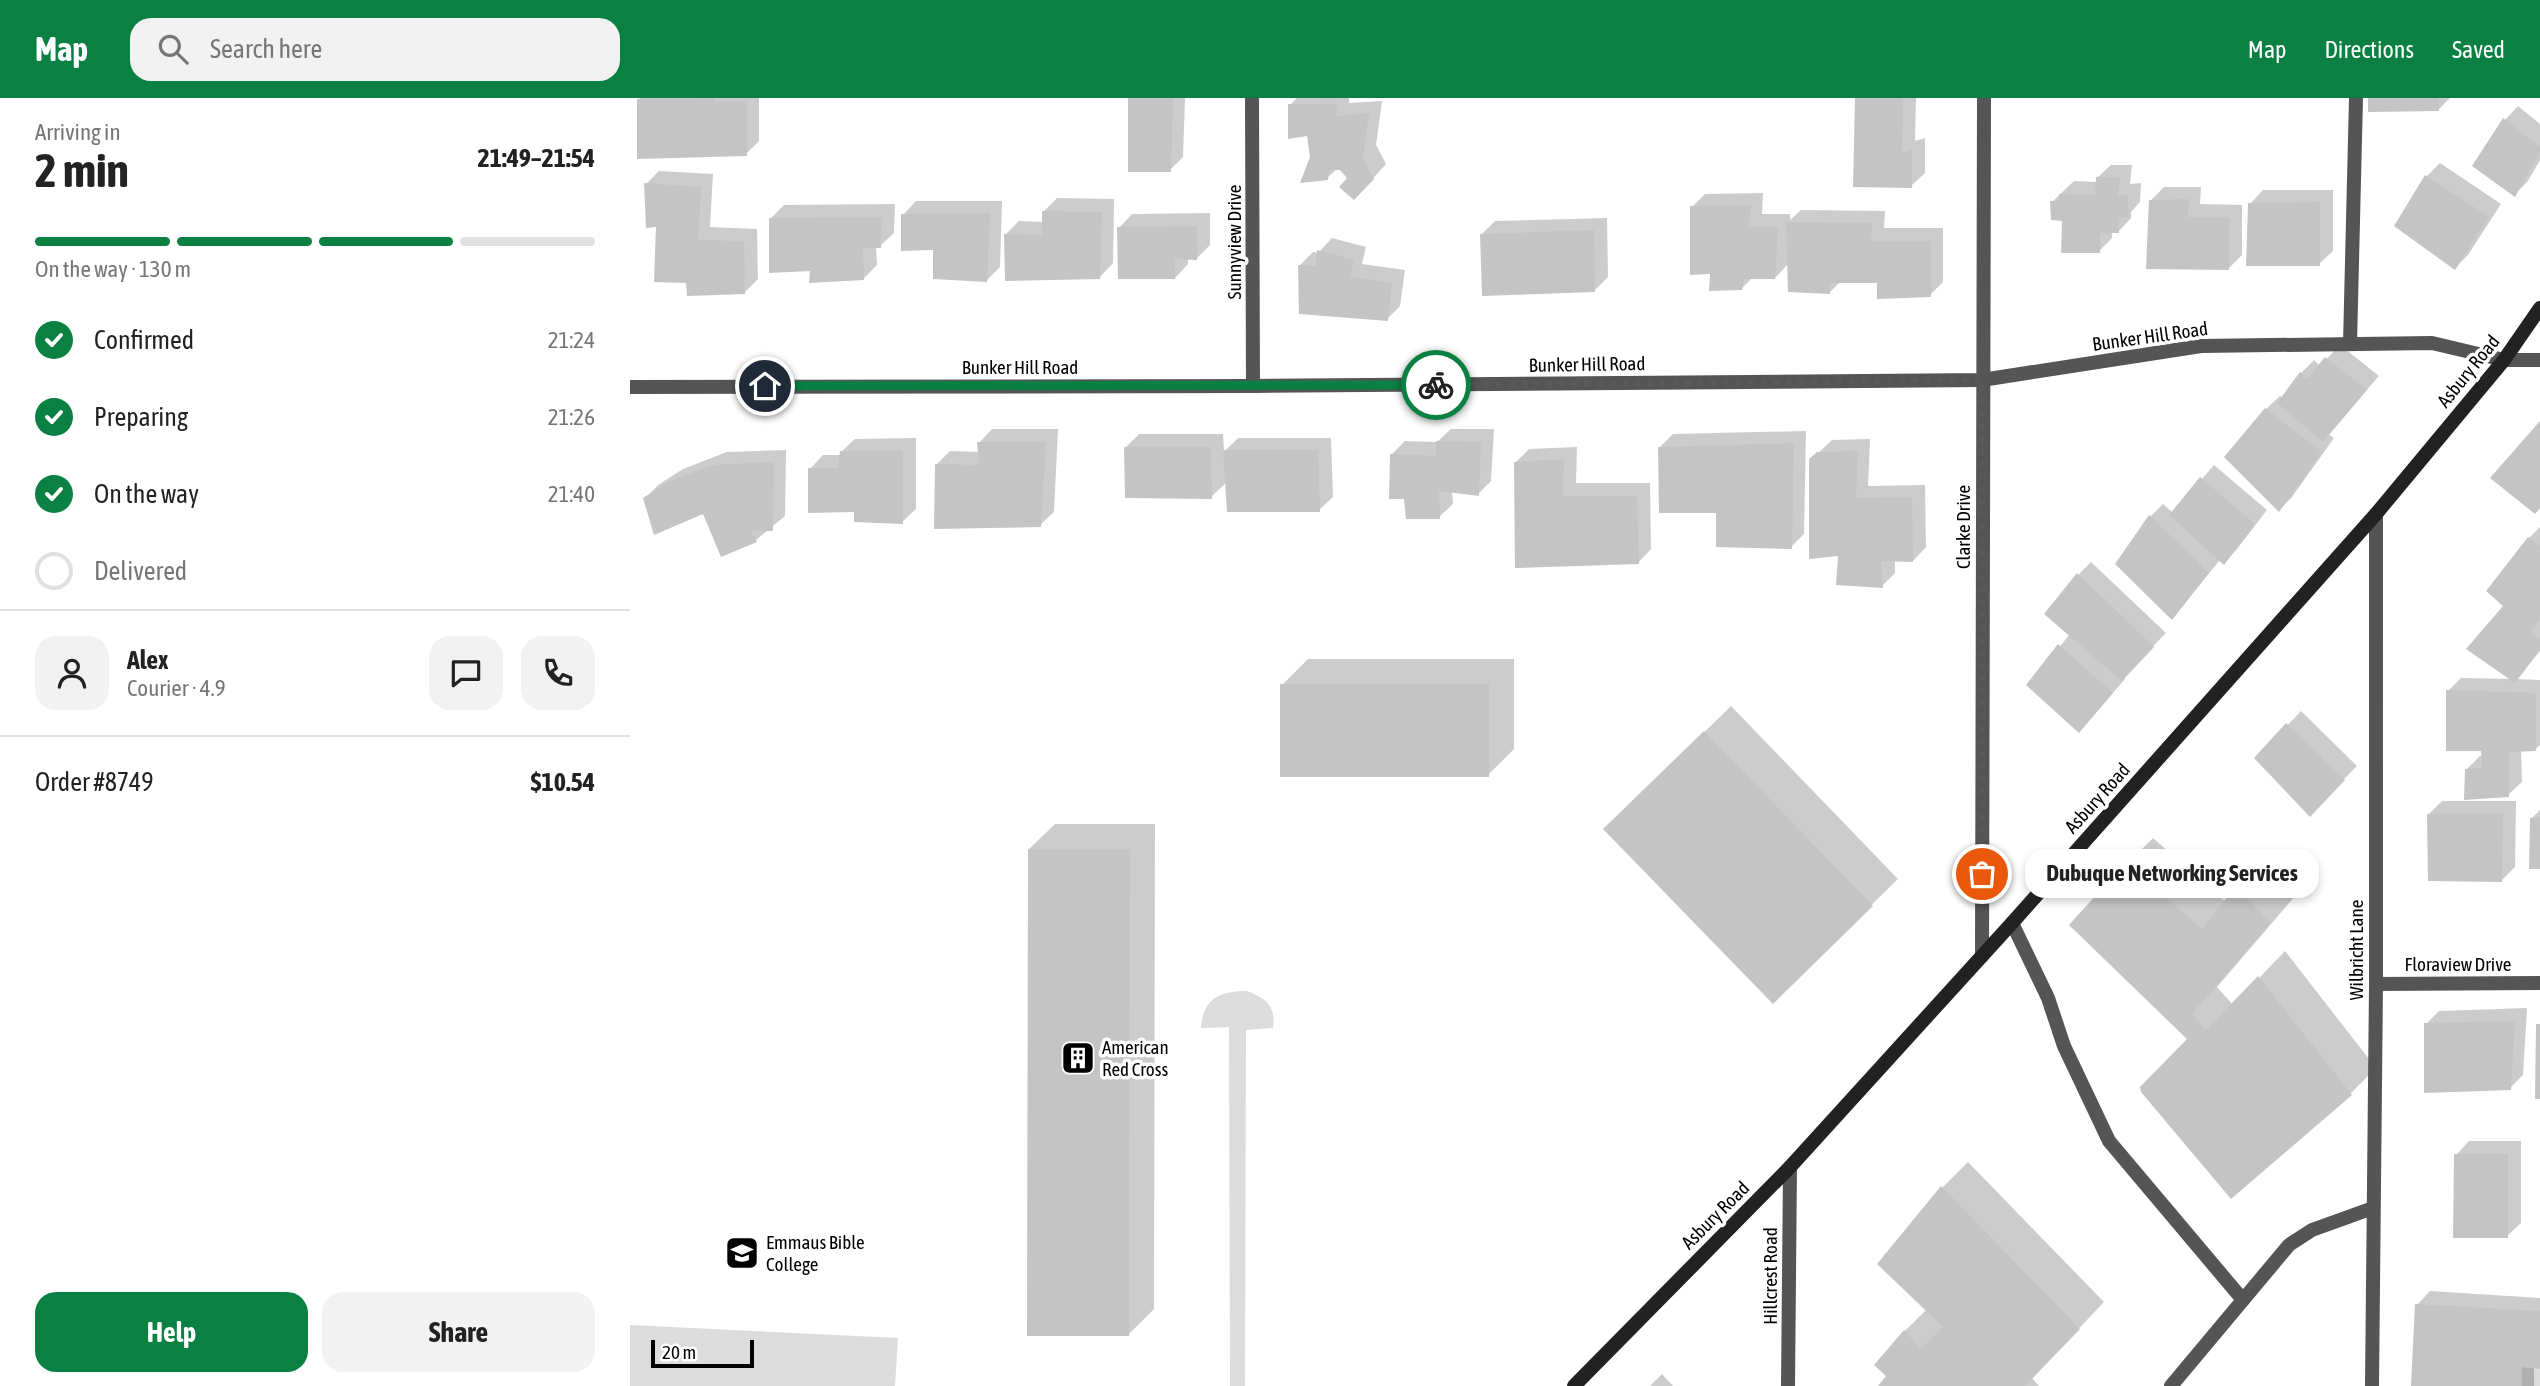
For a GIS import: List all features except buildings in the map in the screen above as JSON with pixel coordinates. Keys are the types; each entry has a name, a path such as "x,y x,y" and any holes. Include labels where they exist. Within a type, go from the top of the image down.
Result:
{"main road":[{"name":"Asbury Road","path":"1574,1386 1790,1167 2012,923 2376,514 2504,360 2540,308"}],"street":[{"name":"Sunnyview Drive","path":"1252,98 1253,386"},
{"name":"Clarke Drive","path":"1982,956 1984,98"},
{"path":"2350,344 2356,98"},
{"name":"Bunker Hill Road","path":"630,387 1253,386 1982,380 2201,346 2432,342 2504,360 2540,360"},
{"name":"Wilbricht Lane","path":"2372,1386 2376,984 2376,514"},
{"path":"2012,923 2048,998 2064,1046 2109,1141 2243,1300"},
{"name":"Floraview Drive","path":"2376,984 2540,983"},
{"name":"Hillcrest Road","path":"1788,1386 1790,1167"},
{"path":"2171,1386 2289,1245 2312,1230 2373,1208"}],"shaded area":[{"path":"1247,991 1268,1004 1274,1020 1273,1028 1246,1030 1245,1386 1230,1386 1229,1027 1201,1028 1205,1010 1215,998"},
{"path":"630,1325 898,1338 895,1386 630,1386"},
{"path":"2522,1367 2540,1369 2540,1386 2522,1386"}],"way so far":[{"path":"1436,385 1982,380 1982,874"}],"place":[{"name":"Dubuque Networking Services","path":"1982,874"},
{"name":"American Red Cross","path":"1078,1058"},
{"name":"Emmaus Bible College","path":"742,1253"}],"route":[{"path":"765,386 1436,385"}]}
